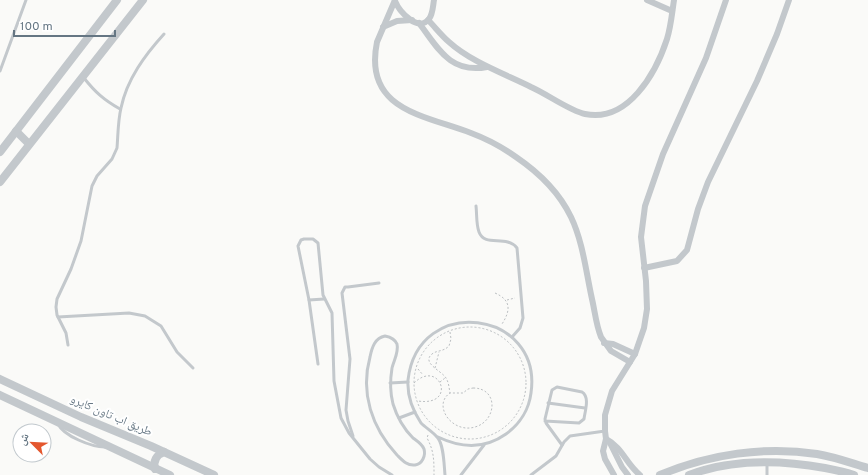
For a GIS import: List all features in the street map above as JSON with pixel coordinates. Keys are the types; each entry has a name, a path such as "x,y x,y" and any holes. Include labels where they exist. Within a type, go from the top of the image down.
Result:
{"street":[{"path":"0,152 117,0"},
{"path":"0,182 143,0"},
{"path":"395,0 402,12 412,20 419,23 438,50 453,62 469,68 487,67"},
{"path":"395,0 377,42 375,64 381,85 389,97 400,106 413,113 469,132 506,150 528,166 546,182 560,198 571,216 576,231 598,331 604,343 615,355 630,362"},
{"path":"419,23 428,20 431,17 434,0"},
{"path":"646,0 672,11"},
{"path":"428,20 449,43 487,67 532,87 579,113 593,115 607,114 618,110 628,103 647,79 664,48 670,26 674,0"},
{"path":"614,475 604,456 606,440 605,414 609,398 616,384 635,354 646,318 646,281 641,237 643,217 648,196 663,154 706,58 726,0"},
{"path":"644,268 677,261 688,250 698,210 708,182 757,81 777,34 789,0"},
{"path":"383,27 397,22 412,20"},
{"path":"16,131 29,144"},
{"path":"604,343 613,344 635,354"},
{"name":"طريق اب تاون كايرو","path":"0,379 81,417 214,475"},
{"path":"0,395 170,475"},
{"path":"606,440 612,445 622,467 628,475"},
{"path":"606,440 619,448 632,468 640,475"},
{"path":"660,475 709,459 740,453 774,451 794,451 818,454 868,468"},
{"path":"156,469 154,463 156,457 164,452"},
{"path":"689,475 742,463 767,462 806,465 854,475"}],"lane":[{"path":"0,71 26,0"},
{"path":"68,345 66,333 58,317 56,307 57,299 71,269 81,241 92,186 97,176 112,159 117,148 120,109 126,90 137,70 164,34"},
{"path":"83,76 94,91 120,109"},
{"path":"476,206 478,227 481,235 487,240 510,242 517,248 522,298 522,323 520,328 512,337"},
{"path":"318,364 309,300 298,246 304,239 313,238 318,244 324,298 332,313 332,366 337,403 345,426 354,440 370,459 392,475"},
{"path":"354,440 346,410 350,359 342,292 345,287 379,283"},
{"path":"309,300 324,298"},
{"path":"58,317 129,313 145,316 160,326 177,352 193,368"},
{"path":"464,322 482,323 499,329 512,337 523,351 530,366 532,384 530,401 523,417 512,430 499,439 484,445 472,446 449,442 431,432 422,423 415,412 409,397 408,382 411,365 418,350 429,337 447,326 464,322"},
{"path":"385,336 393,338 397,345 397,353 392,368 390,383 394,405 399,418 409,434 422,445 425,455 420,463 410,465 405,463 380,434 370,411 366,387 368,362 375,342 381,337 385,336"},
{"path":"390,383 408,382"},
{"path":"545,421 581,422 584,419 586,397 584,393 556,388 552,390 545,421 562,445"},
{"path":"548,403 585,408"},
{"path":"399,418 415,412"},
{"path":"531,475 556,456 566,440 573,435 605,431"},
{"path":"438,437 442,449 445,475"},
{"path":"461,475 484,445"},
{"path":"767,462 767,475"}],"path":[{"path":"495,293 501,295 506,300 509,311 506,319 499,329"},
{"path":"506,300 522,298"},
{"path":"469,328 484,329 496,334 510,344 519,356 524,370 526,385 520,407 507,425 494,433 478,438 463,438 448,435 425,417 417,401 414,383 417,366 423,353 428,347 439,337 449,331 469,328"},
{"path":"449,331 451,339 449,346 445,350 433,353 429,359 430,363 446,378 450,393"},
{"path":"435,368 439,352"},
{"path":"417,366 419,372 424,376"},
{"path":"414,383 424,376 433,376 440,382 442,390 438,398 430,402 417,401"},
{"path":"440,382 446,378"},
{"path":"473,388 483,390 489,395 492,402 492,409 485,422 474,427 463,428 453,424 447,417 444,407 446,398 450,393 463,393 468,389 473,388"},
{"path":"431,432 427,438 433,449 434,475"}]}
